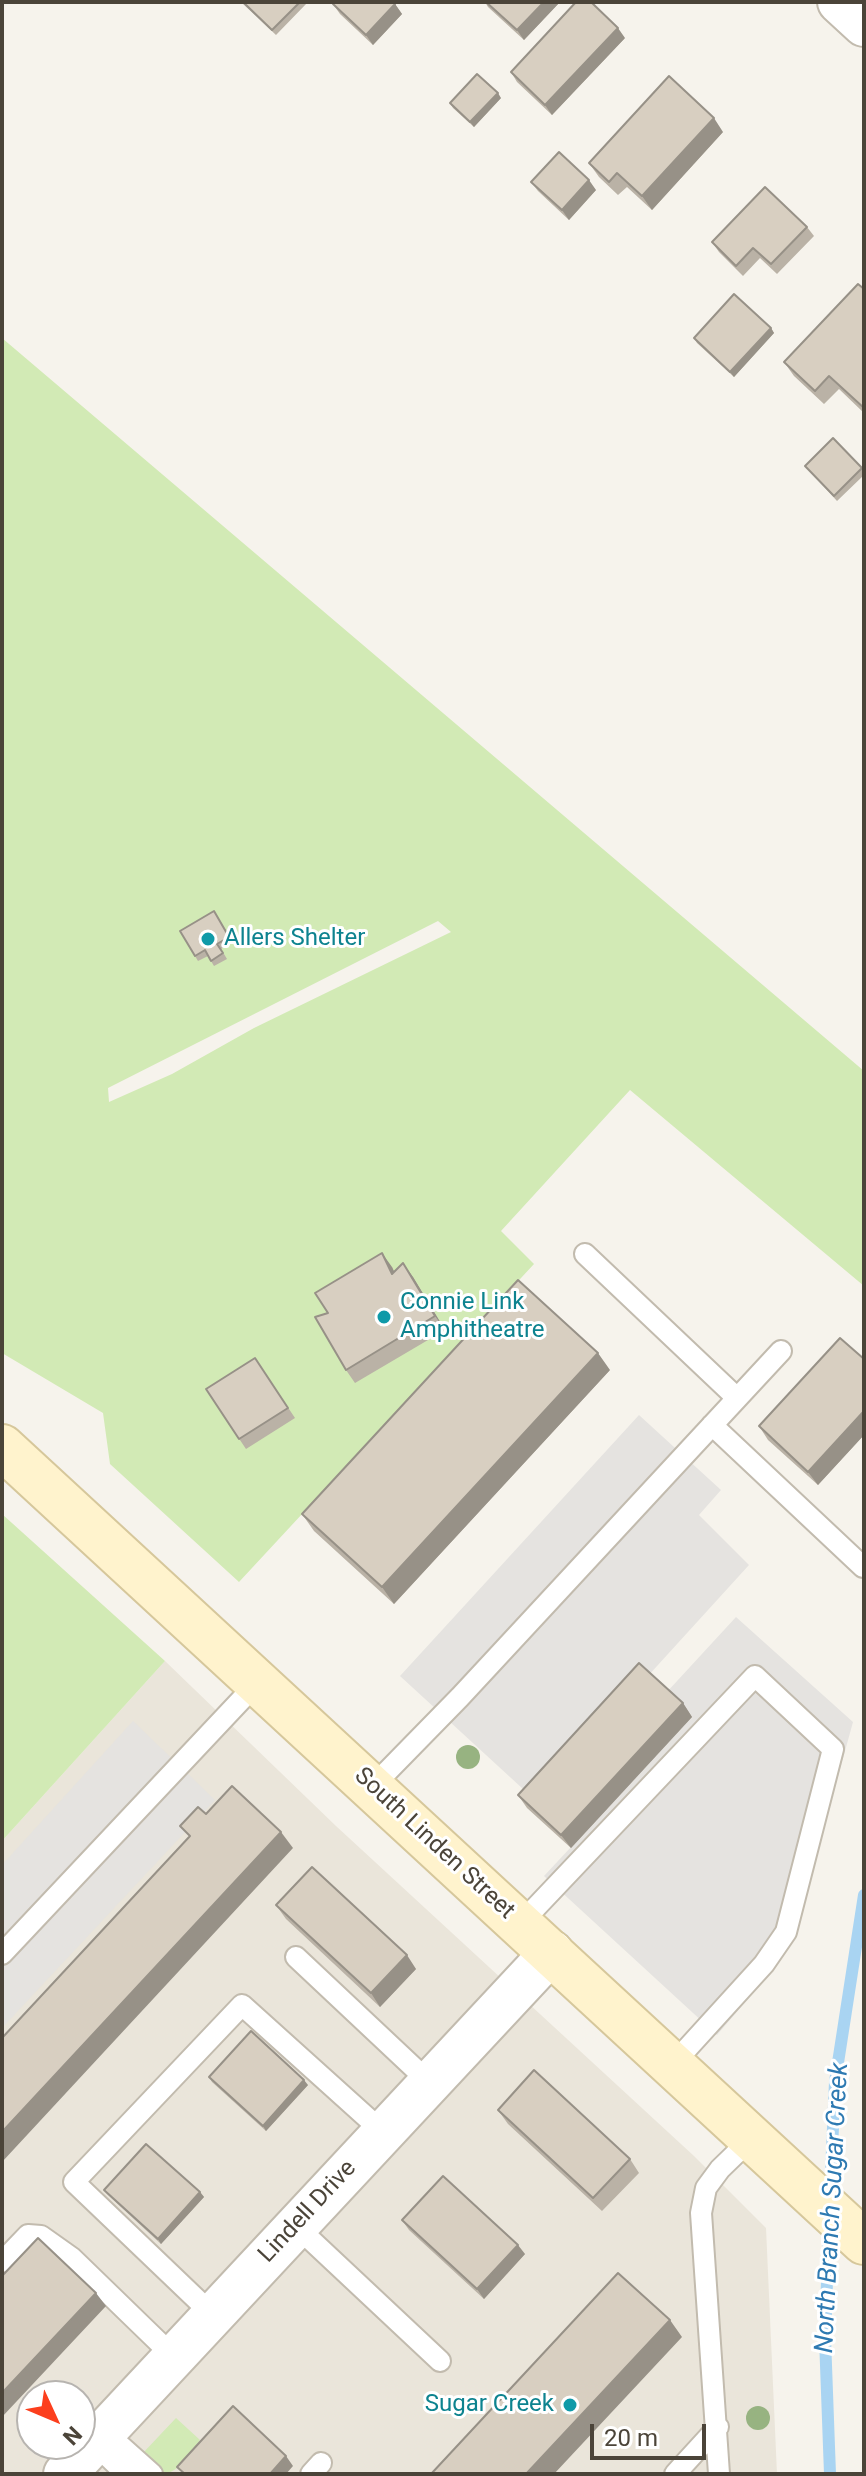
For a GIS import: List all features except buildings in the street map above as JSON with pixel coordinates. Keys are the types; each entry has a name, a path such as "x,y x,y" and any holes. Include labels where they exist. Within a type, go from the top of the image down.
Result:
{"main road":[{"name":"South Linden Street","path":"2,1447 864,2242"}],"street":[{"path":"839,2 864,25"},
{"name":"Lindell Drive","path":"65,2474 429,2082 536,1938"}],"lane":[{"path":"585,1254 737,1398"},
{"path":"372,1787 460,1697 781,1351"},
{"path":"712,1425 863,1567"},
{"path":"536,1938 755,1676 833,1749 786,1932 764,1964 673,2064"},
{"path":"2,1954 258,1682"},
{"path":"296,1957 429,2082"},
{"path":"212,2314 74,2182 242,2005 383,2132"},
{"path":"719,2474 701,2213 706,2188 720,2169 753,2137"},
{"path":"295,2225 440,2361"},
{"path":"2,2262 28,2235 41,2236 72,2258 173,2356"},
{"path":"675,2474 718,2427"},
{"path":"100,2437 126,2474"},
{"path":"100,2437 152,2474"}],"shaded area":[{"path":"639,1415 721,1490 699,1515 749,1565 535,1800 400,1676"},
{"path":"736,1617 853,1722 793,1940 717,2035 544,1876 692,1717 666,1693"},
{"path":"165,1661 336,1826 694,2156 766,2228 777,2474 2,2474 2,1841"},
{"path":"133,1721 215,1800 2,2028 2,1865"}],"green space":[{"path":"2,338 864,1071 864,1286 630,1090 501,1231 534,1264 239,1582 110,1464 103,1413 2,1353","holes":["438,921 451,932 254,1028 172,1074 109,1102 108,1088"]},
{"path":"2,1514 165,1661 2,1841"},
{"path":"176,2418 200,2440 181,2465 165,2474 143,2453"}],"waterway":[{"name":"North Branch Sugar Creek","path":"830,2195 835,2082 864,1895"},
{"name":"North Branch Sugar Creek","path":"829,2225 825,2338 830,2474"}],"place":[{"name":"Allers Shelter","path":"208,939"},
{"name":"Connie Link Amphitheatre","path":"384,1317"},
{"name":"Sugar Creek","path":"570,2405"}]}
